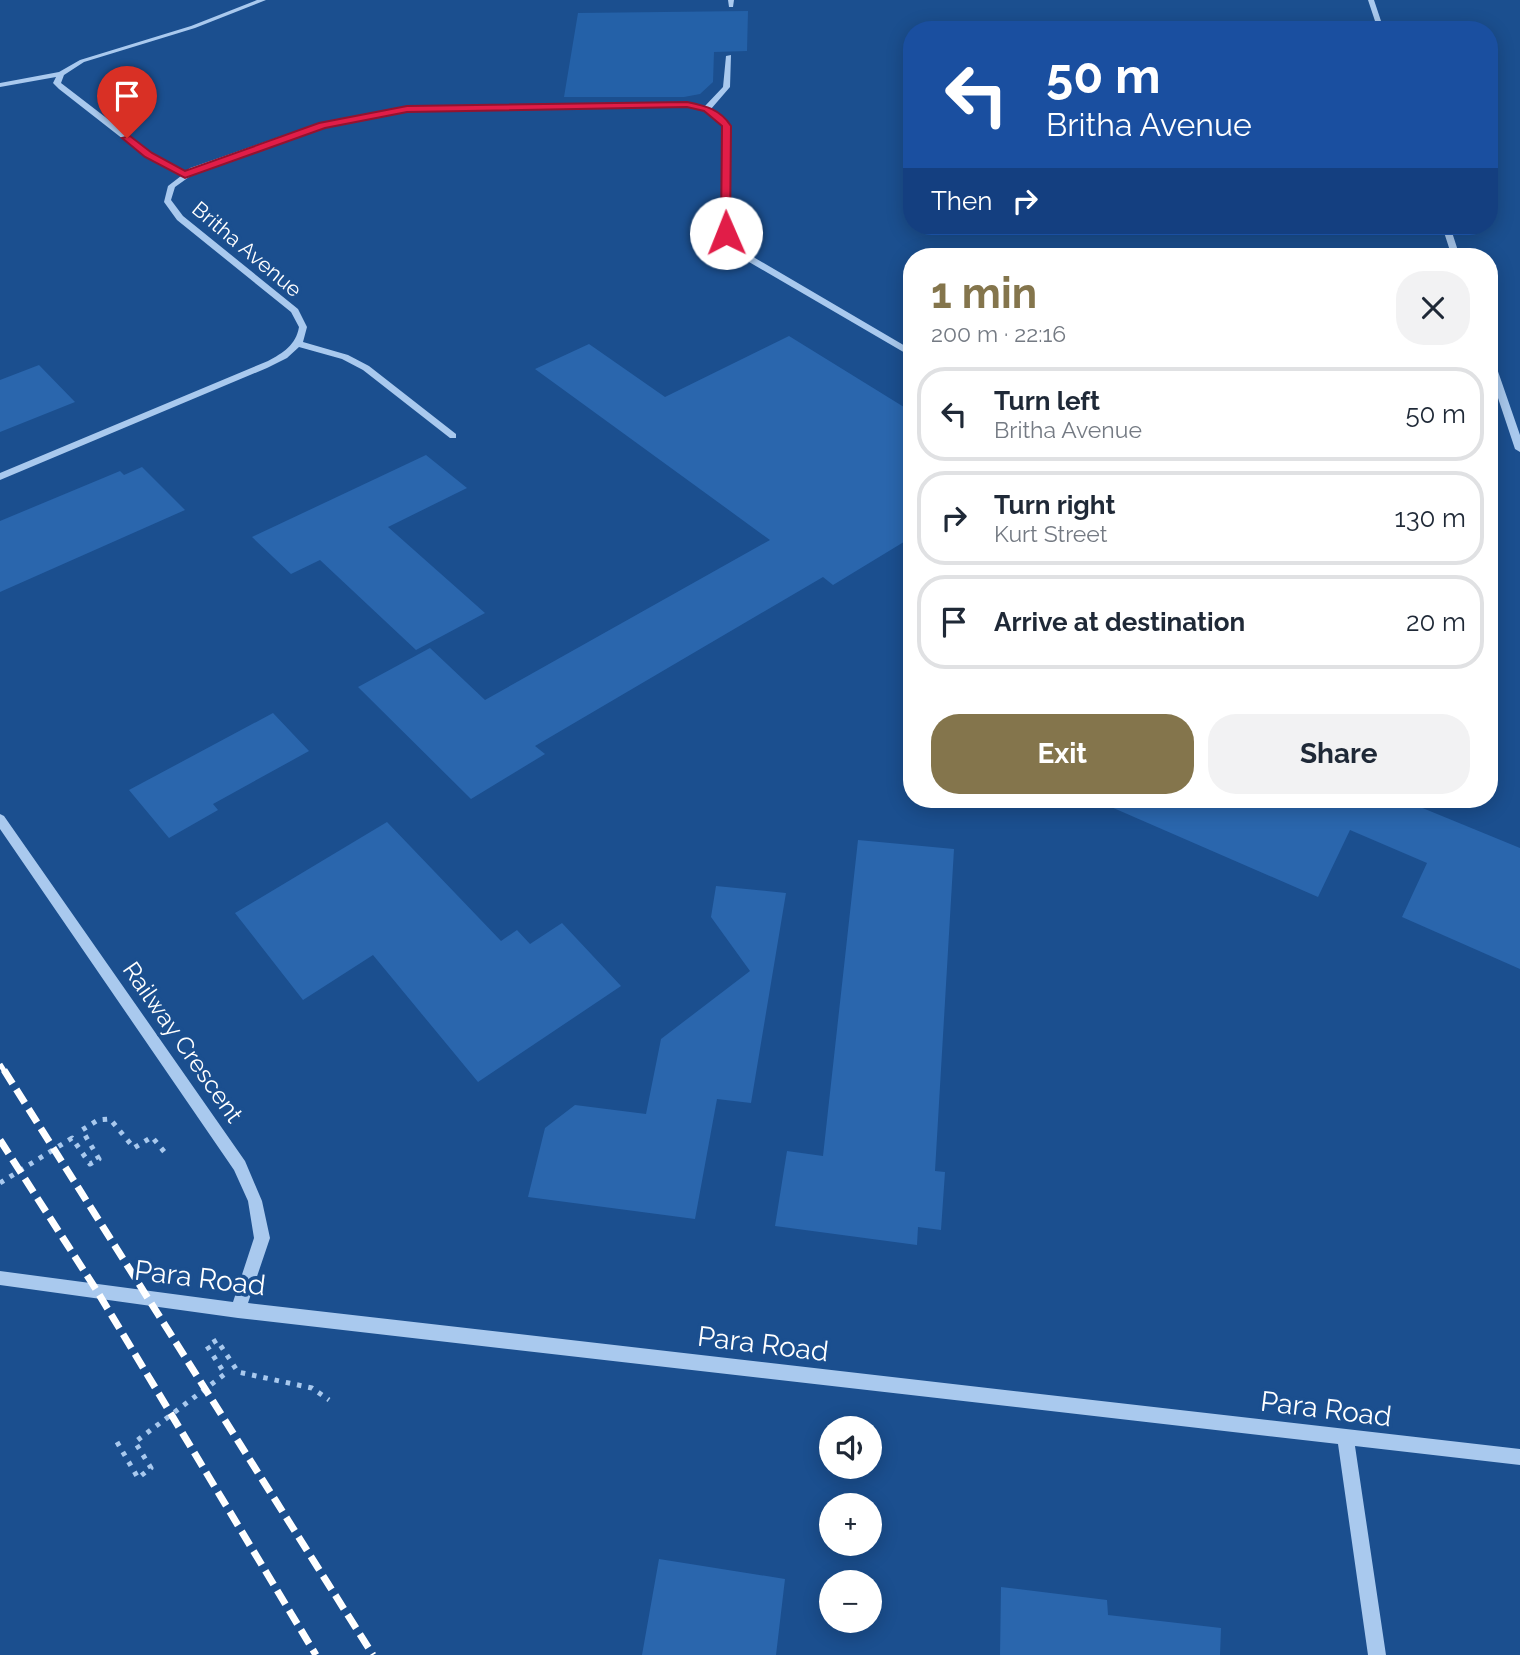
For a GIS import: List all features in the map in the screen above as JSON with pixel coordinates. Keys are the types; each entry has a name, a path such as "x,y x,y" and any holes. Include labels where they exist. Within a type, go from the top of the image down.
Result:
{"street":[{"path":"0,85 61,74 82,61 193,26 263,0"},
{"path":"1371,0 1378,21"},
{"path":"729,55 726,86 707,109 722,118 727,126 726,226 729,238 752,260 903,349"},
{"path":"61,74 57,83 61,88 149,155 185,175"},
{"name":"Britha Avenue","path":"297,343 303,327 295,311 180,218 172,208 167,200 169,193 172,186 185,175 322,125 407,109 674,104 707,109"},
{"path":"0,477 264,366 281,358 297,343 345,358 366,368 453,436"},
{"path":"1498,384 1520,449"},
{"name":"Railway Crescent","path":"0,819 240,1166 256,1201 262,1238 238,1310"},
{"name":"Para Road","path":"0,1278 238,1310 1520,1457"},
{"path":"1345,1438 1377,1655"}],"path":[{"path":"0,1183 72,1138 90,1164 99,1159 82,1130 98,1120 110,1119 134,1149 152,1137 167,1155"},
{"path":"117,1442 138,1478 151,1468 135,1442 225,1374 207,1346 217,1340 238,1373 312,1388 329,1400"}],"shaded area":[{"path":"748,11 747,51 714,52 713,82 700,94 684,97 564,97 578,13"}],"building":[{"path":"789,336 903,406 903,542 833,585 823,577 535,746 545,754 471,799 358,687 430,648 485,700 770,540 535,369 589,344 665,397"},
{"path":"39,365 75,402 0,432 0,380"},
{"path":"426,455 467,488 388,527 485,613 416,650 320,560 291,574 252,537"},
{"path":"142,467 185,510 0,592 0,521 120,471 124,475"},
{"path":"273,713 309,751 213,804 218,810 169,838 129,790"},
{"path":"1113,808 1422,808 1520,848 1520,969 1402,917 1427,863 1350,830 1318,897"},
{"path":"387,822 501,941 517,930 530,944 562,923 621,986 478,1082 373,955 303,1000 235,913"},
{"path":"858,840 954,849 935,1171 945,1172 941,1230 918,1227 917,1245 775,1226 787,1151 823,1156"},
{"path":"716,886 786,893 751,1103 717,1099 695,1219 528,1197 545,1128 575,1105 646,1114 661,1039 750,971 711,917"},
{"path":"659,1559 785,1579 776,1655 642,1655"},
{"path":"1001,1587 1107,1600 1108,1615 1221,1628 1220,1655 1000,1655"}],"railway":[{"path":"0,1064 5,1072"},
{"path":"4,1070 373,1655"},
{"path":"0,1140 97,1291 316,1655"}],"route":[{"path":"127,138 149,155 185,175 205,165 322,125 407,109 687,104 715,113 727,126 726,233"}]}
